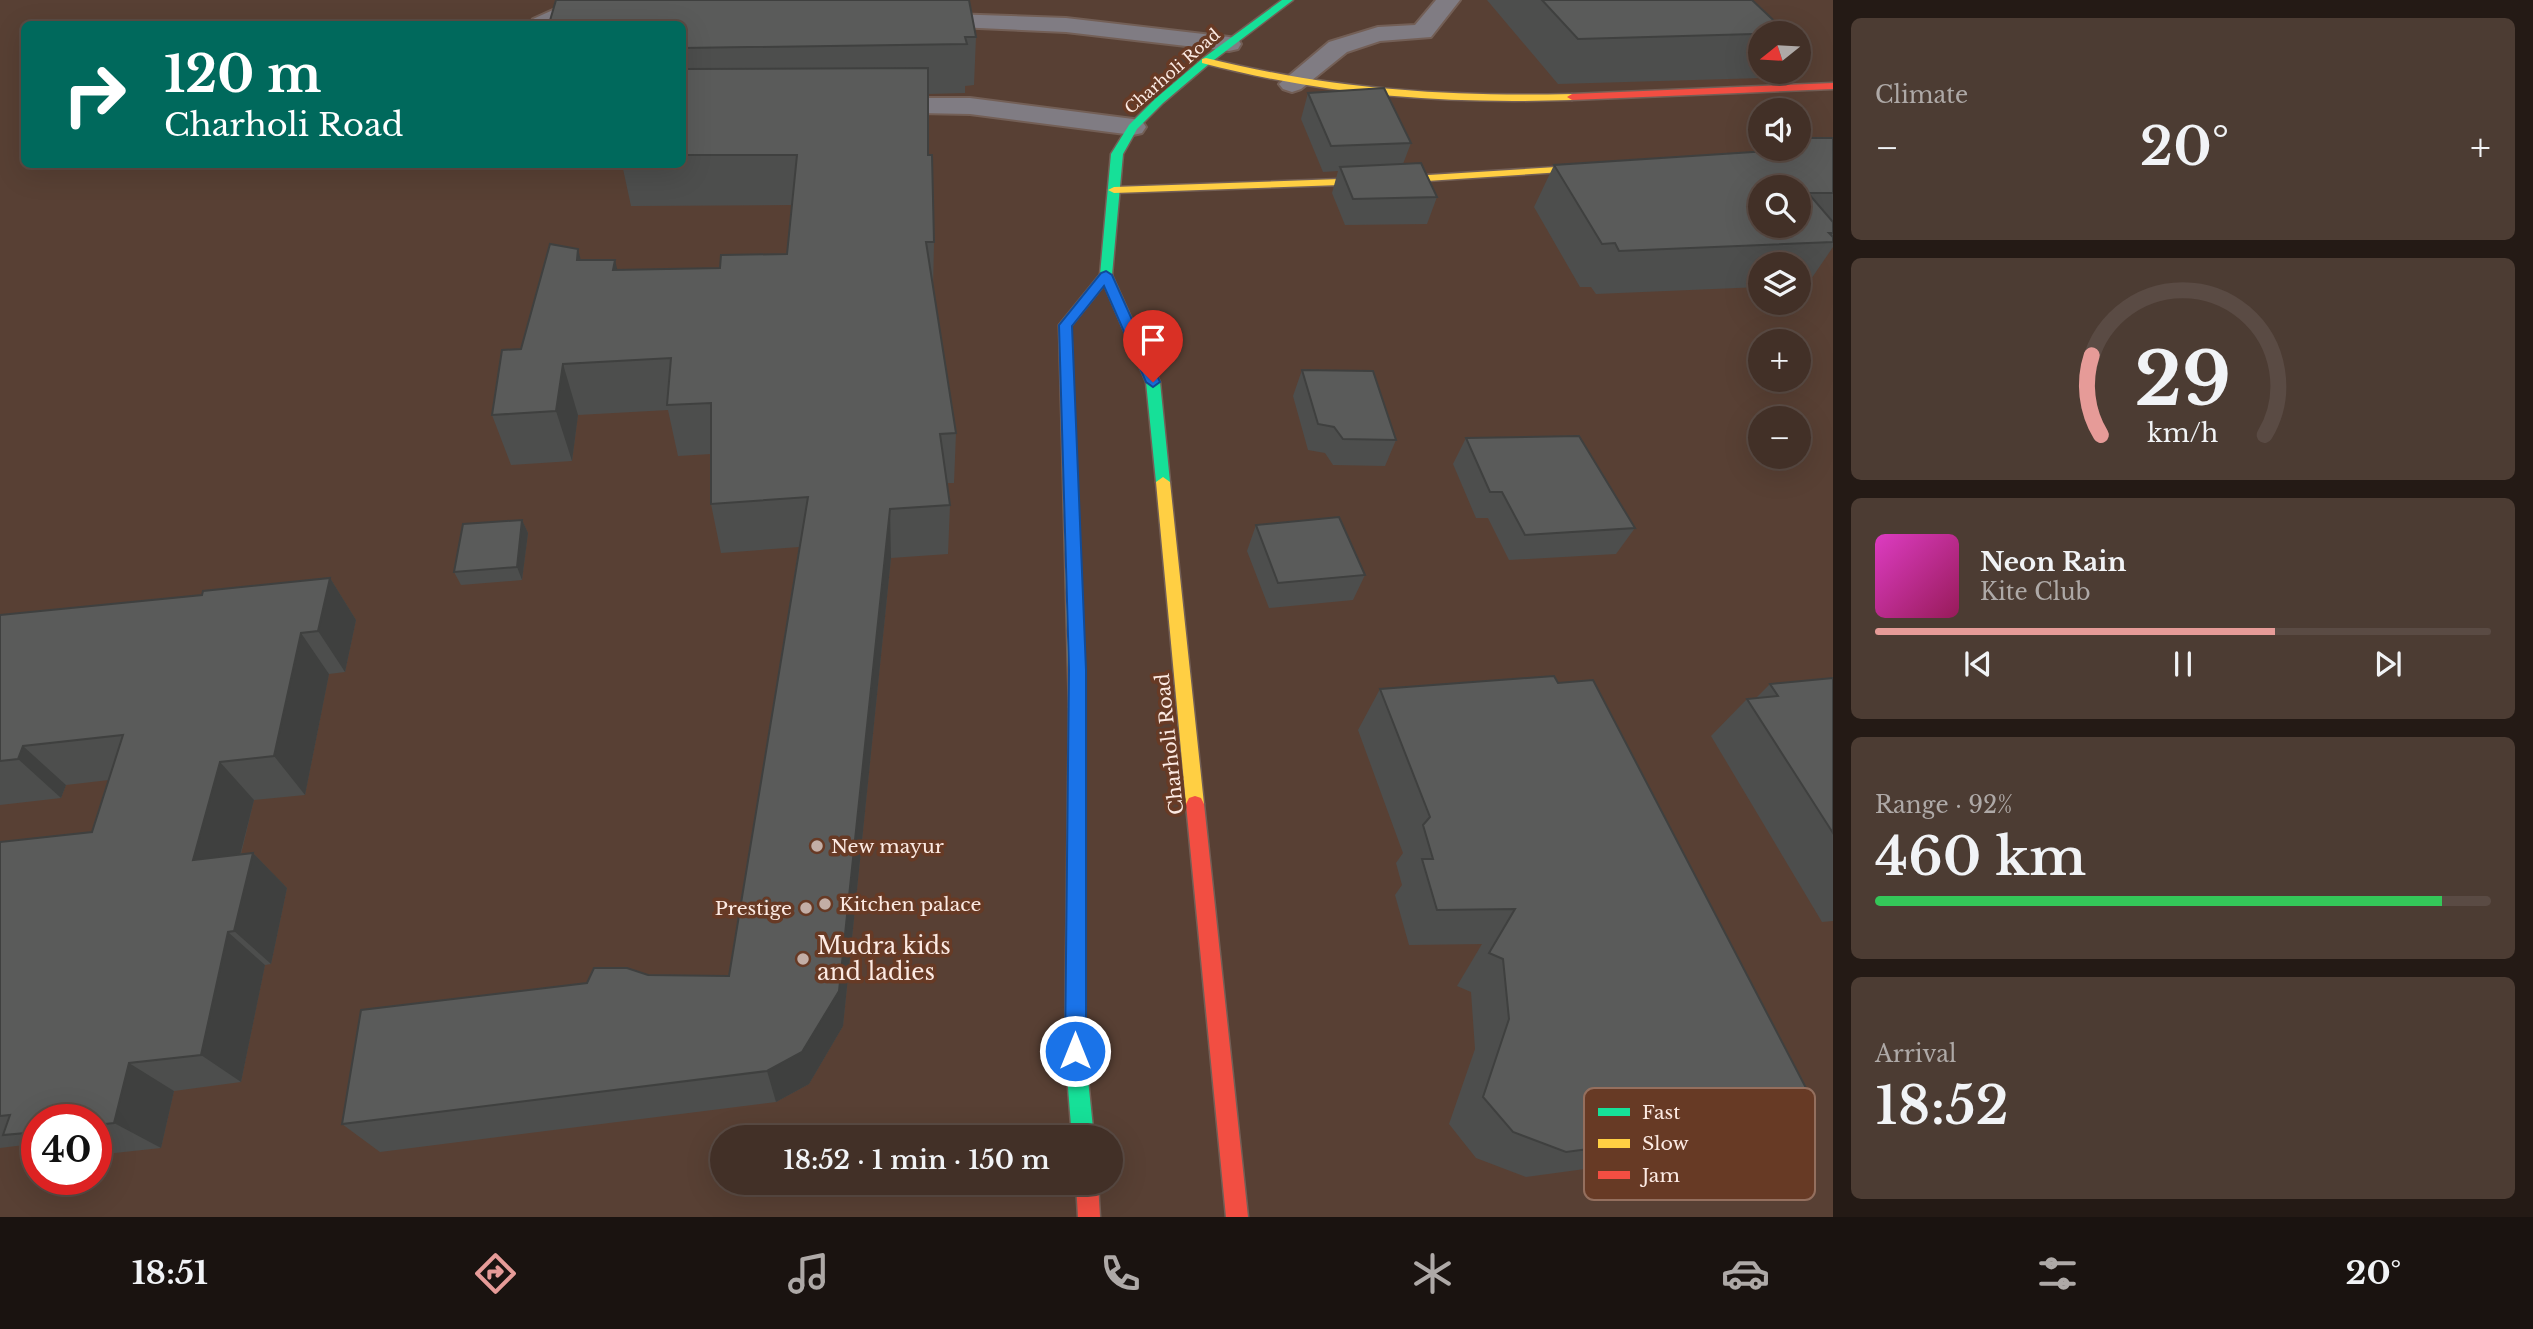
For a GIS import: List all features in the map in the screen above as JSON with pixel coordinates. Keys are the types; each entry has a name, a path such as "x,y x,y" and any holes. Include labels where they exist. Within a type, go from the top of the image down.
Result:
{"street":[{"name":"Charholi Road","path":"1237,1217 1153,382 1106,275 1117,154 1133,127 1206,61 1287,0"},
{"path":"1292,84 1338,47 1378,34 1422,32 1448,0"},
{"path":"547,21 575,7 629,9"},
{"path":"902,19 1066,25 1229,44"},
{"path":"1206,61 1258,78 1396,97 1521,99 1833,86"},
{"path":"847,107 970,106 1133,127"},
{"path":"1114,190 1396,180 1619,166"},
{"path":"1082,1125 1075,1051 1077,670 1065,325 1106,275"},
{"path":"1088,1195 1089,1217"}],"building":[{"path":"556,0 969,0 976,37 965,37 967,44 686,48 686,21 550,21"},
{"path":"1542,0 1752,0 1774,21 1748,21 1748,34 1578,39"},
{"path":"928,68 928,155 932,155 934,242 926,242 956,433 940,434 950,505 890,509 839,991 802,1052 767,1071 342,1124 361,1010 587,983 594,968 627,968 648,975 729,976 808,497 711,504 711,403 667,405 671,358 563,364 556,411 492,415 502,350 521,349 550,244 578,249 577,260 615,260 613,270 720,268 721,255 787,254 797,155 686,155 686,69"},
{"path":"1384,88 1411,143 1331,146 1308,93"},
{"path":"1811,138 1833,138 1833,193 1811,193 1811,175 1748,175 1748,238 1811,238 1811,196 1833,222 1833,233 1829,233 1833,242 1619,251 1615,243 1602,244 1554,165 1748,152 1748,161 1811,161"},
{"path":"1421,163 1437,197 1353,199 1340,167"},
{"path":"1302,370 1373,371 1396,440 1343,439 1334,427 1318,424"},
{"path":"1579,436 1635,528 1525,535 1502,492 1490,492 1466,438"},
{"path":"1339,517 1365,575 1278,583 1256,525"},
{"path":"522,520 517,567 454,572 463,524"},
{"path":"330,578 318,631 301,633 274,756 220,762 193,860 253,853 234,931 228,932 201,1055 129,1063 114,1123 112,1104 21,1104 21,1133 3,1135 10,1115 0,1116 0,842 92,832 123,735 23,746 18,759 0,761 0,615 202,595 203,591"},
{"path":"1554,676 1558,683 1593,680 1806,1088 1584,1088 1584,1150 1566,1152 1513,1132 1483,1097 1509,1019 1503,959 1489,953 1515,909 1437,910 1422,859 1433,859 1423,825 1430,817 1380,689"},
{"path":"1833,678 1833,833 1747,699 1778,696 1770,684"}],"traffic: fast":[{"path":"1163,482 1153,382 1106,275 1117,154 1133,127 1159,101 1206,61 1288,0"},
{"path":"1077,707 1075,1050 1082,1125"}],"traffic: slow":[{"path":"1206,61 1297,82 1388,94 1479,98 1572,97"},
{"path":"1114,190 1396,180 1604,167"},
{"path":"1077,707 1065,325 1106,275"},
{"path":"1163,482 1195,804"}],"traffic: jam":[{"path":"1572,97 1833,86"},
{"path":"1195,804 1237,1217"},
{"path":"1088,1195 1089,1217"}],"place":[{"name":"New mayur","path":"817,846"},
{"name":"Kitchen palace","path":"825,904"},
{"name":"Prestige","path":"806,908"},
{"name":"Mudra kids and ladies","path":"803,959"}],"route":[{"path":"1075,1051 1077,670 1065,325 1106,275 1153,382"}]}
